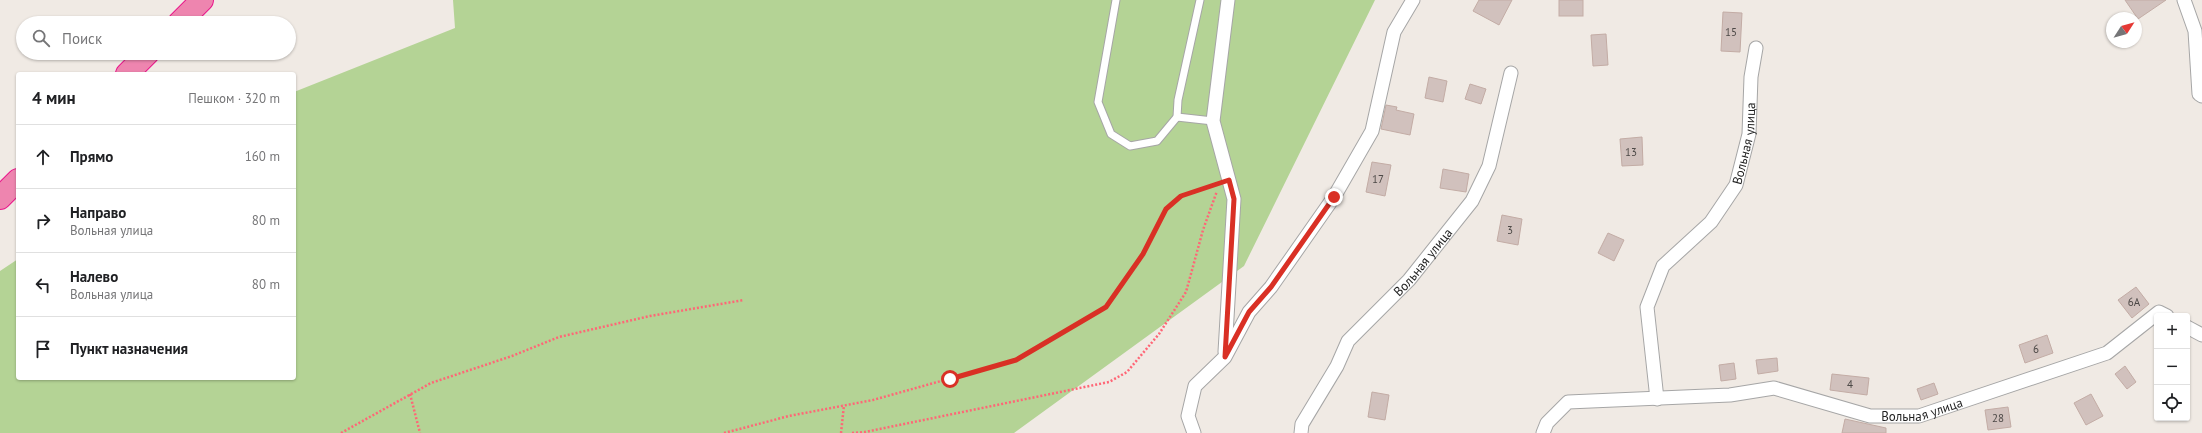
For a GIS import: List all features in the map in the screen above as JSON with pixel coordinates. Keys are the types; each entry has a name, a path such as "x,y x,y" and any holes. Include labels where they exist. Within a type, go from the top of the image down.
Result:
{"highway":[{"path":"186,16 202,0"},
{"path":"129,72 141,60"},
{"path":"0,198 16,182"}],"street":[{"path":"1225,357 1234,199 1223,181 1213,121 1228,0"},
{"path":"1194,433 1188,416 1195,386 1225,357 1249,312 1271,287 1334,197 1372,131 1394,32 1413,0"},
{"path":"2184,0 2195,31 2199,94 2202,96"},
{"name":"Вольная улица","path":"1657,399 1647,306 1663,266 1711,222 1736,185 1749,134 1751,77 1756,48"},
{"name":"Вольная улица","path":"1301,433 1302,424 1337,366 1348,342 1409,280 1472,201 1489,166 1511,73"},
{"name":"Вольная улица","path":"1544,433 1547,422 1568,402 1730,395 1774,388 1870,416 1919,416 2107,353 2154,316"},
{"path":"2190,329 2202,336"}],"lane":[{"path":"1116,0 1098,102 1110,134 1130,146 1157,141 1177,117 1178,100 1200,0"},
{"path":"1177,117 1213,121"}],"path":[{"path":"724,433 789,416 873,400 1016,360 1106,307 1143,254 1166,209 1181,196 1223,181"},
{"path":"852,433 865,432 1109,382 1127,372 1159,334 1186,292 1203,230 1223,181"},
{"path":"341,433 431,383 512,356 560,337 650,316 744,300"},
{"path":"410,394 420,433"},
{"path":"842,433 844,405"}],"green space":[{"path":"453,0 1375,0 1244,266 1014,433 0,433 0,271 16,260 16,380 296,380 296,91 455,28"}],"building":[{"path":"1479,0 1512,0 1499,25 1473,11"},
{"path":"1559,0 1583,0 1583,16 1559,16"},
{"path":"2125,0 2166,0 2142,16 2142,12 2133,12"},
{"path":"1723,12 1742,13 1740,52 1721,51"},
{"path":"1606,34 1608,65 1593,66 1591,35"},
{"path":"1429,77 1447,81 1443,102 1425,98"},
{"path":"1470,84 1486,89 1481,104 1465,99"},
{"path":"1386,105 1397,107 1396,110 1414,114 1410,135 1381,129"},
{"path":"1642,137 1643,165 1622,166 1620,139"},
{"path":"1372,162 1391,165 1385,196 1366,192"},
{"path":"1443,169 1469,174 1466,192 1440,188"},
{"path":"1502,215 1522,219 1518,245 1497,241"},
{"path":"1608,233 1624,240 1614,261 1598,253"},
{"path":"2136,287 2149,304 2132,318 2118,300"},
{"path":"2047,335 2053,353 2025,363 2019,345"},
{"path":"1777,358 1778,371 1758,374 1756,360"},
{"path":"1734,363 1736,379 1721,381 1719,365"},
{"path":"2125,366 2136,382 2127,389 2115,374"},
{"path":"1832,374 1869,378 1867,395 1830,390"},
{"path":"1934,383 1938,394 1921,400 1917,389"},
{"path":"1372,392 1389,395 1385,420 1368,417"},
{"path":"2091,394 2103,416 2086,425 2074,403"},
{"path":"2008,407 2011,427 1988,430 1985,410"},
{"path":"1845,419 1886,428 1886,433 1842,433"}],"route":[{"path":"950,379 1016,360 1106,307 1143,254 1166,209 1181,196 1229,180 1234,199 1225,357 1249,312 1271,287 1334,197"}]}
